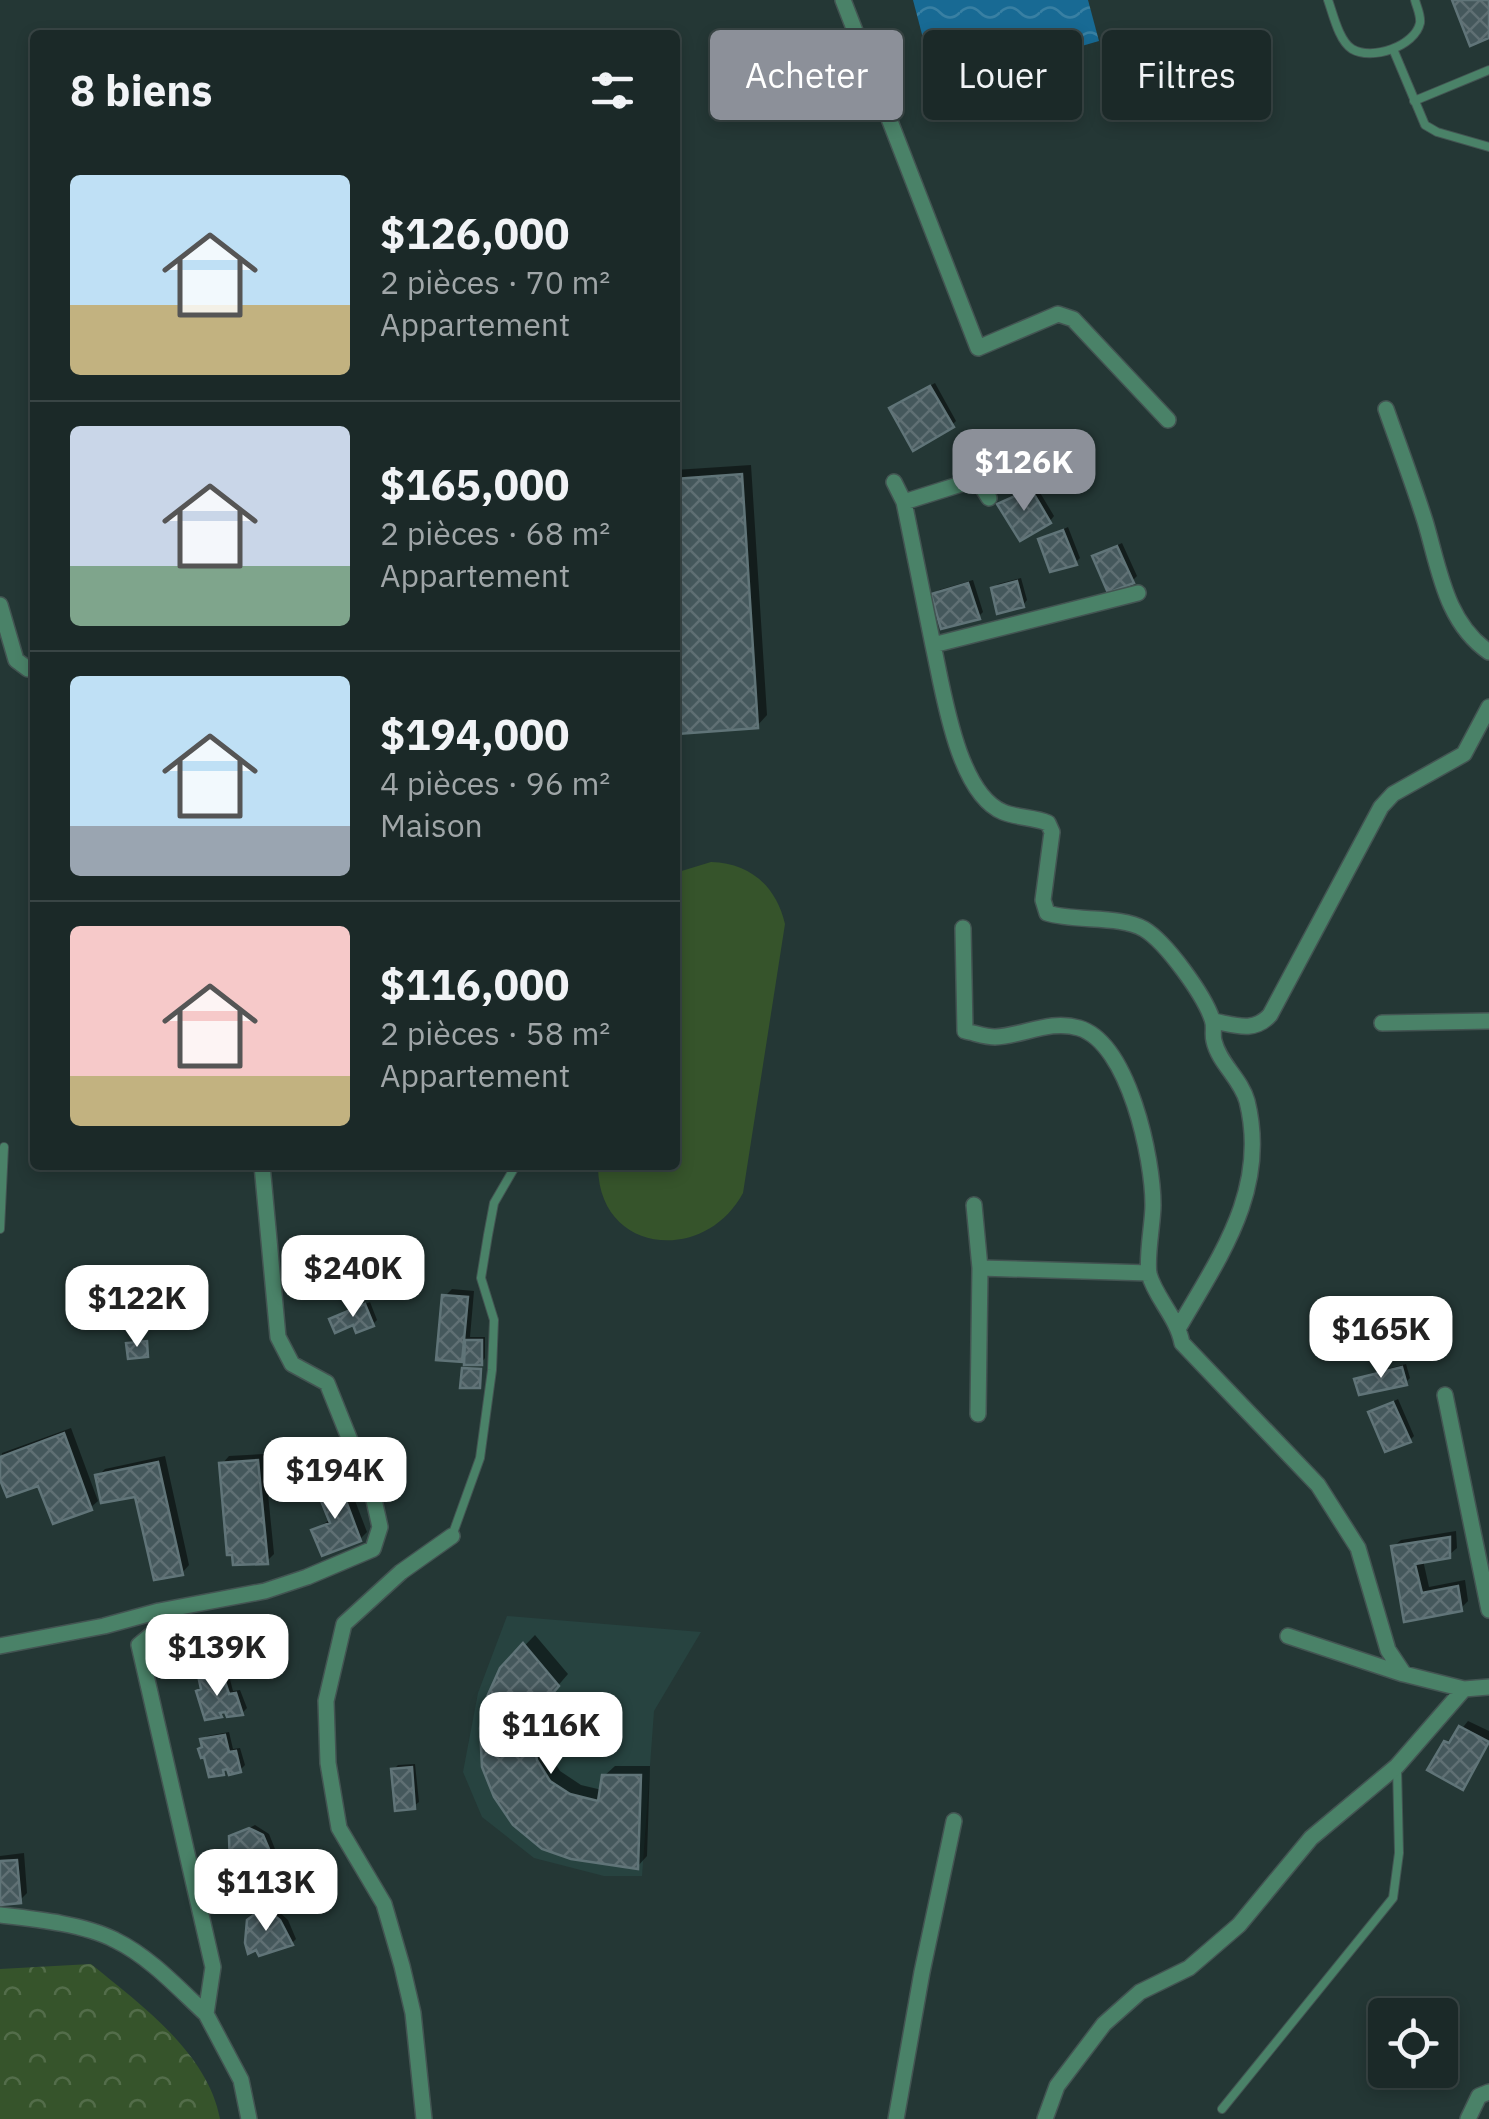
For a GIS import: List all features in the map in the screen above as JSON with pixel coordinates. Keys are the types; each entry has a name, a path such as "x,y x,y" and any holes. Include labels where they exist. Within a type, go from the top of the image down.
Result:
{"street":[{"path":"842,0 978,348 1058,314 1074,319 1168,420"},
{"path":"1386,409 1426,523 1440,577 1459,622 1489,652"},
{"path":"904,502 977,479 989,498"},
{"path":"894,482 904,502 962,764 995,807 1004,813 1048,823 1052,832 1043,900 1047,913 1134,925 1148,932 1185,973 1213,1021 1215,1046 1247,1100 1250,1166 1238,1223 1179,1327"},
{"path":"933,645 1138,593"},
{"path":"0,606 16,660 30,669"},
{"path":"1213,1021 1252,1028 1262,1024 1381,808 1394,794 1464,754 1489,707"},
{"path":"964,928 965,1031 994,1037 1045,1026 1079,1028 1101,1041 1132,1094 1151,1160 1154,1201 1149,1273 1179,1327 1182,1343 1318,1485 1358,1548 1388,1650 1404,1674"},
{"path":"1382,1023 1489,1021"},
{"path":"0,1646 265,1591 307,1578 373,1549 380,1527 374,1500 327,1383 292,1364 278,1338 262,1170"},
{"path":"974,1205 980,1268 978,1414"},
{"path":"980,1268 1149,1273"},
{"path":"1445,1395 1489,1610"},
{"path":"424,2119 413,2013 384,1904 339,1828 328,1763 326,1702 344,1624 401,1572 452,1536"},
{"path":"172,1656 166,1637 151,1635 140,1645 212,1967 206,2014"},
{"path":"1288,1636 1464,1689 1489,1686"},
{"path":"1046,2119 1057,2086 1104,2024 1140,1992 1189,1968 1239,1925 1311,1838 1398,1766 1464,1689"},
{"path":"896,2119 954,1821"},
{"path":"0,1915 44,1920 113,1938 157,1968 206,2014 241,2080 249,2119"},
{"path":"1468,2119 1478,2096 1489,2092"}],"lane":[{"path":"1328,0 1346,43 1364,53 1393,49 1418,29 1421,19 1415,0"},
{"path":"1393,49 1430,130 1489,146"},
{"path":"1414,101 1489,70"},
{"path":"0,1229 4,1147"},
{"path":"452,1536 480,1458 492,1370 494,1320 481,1278 494,1202 513,1170"},
{"path":"1222,2109 1394,1898 1399,1853 1398,1766"}],"shaded area":[{"path":"507,1616 701,1632 654,1711 642,1876 604,1876 534,1858 482,1817 463,1772 478,1693"}],"green space":[{"path":"711,862 749,872 775,898 785,924 743,1193 726,1216 704,1231 681,1239 657,1240 634,1233 616,1218 603,1196 599,1170 680,1170 680,871"},
{"path":"91,1964 150,2013 187,2052 213,2095 220,2119 0,2119 0,1969"}],"water":[{"path":"913,0 1088,0 1099,41 1082,46 1082,30 923,30 923,38"}],"building":[{"path":"1452,0 1489,0 1489,38 1470,46"},
{"path":"930,386 954,427 913,451 889,408"},
{"path":"742,474 758,728 680,734 680,479"},
{"path":"1031,489 1051,523 1020,541 997,504"},
{"path":"1063,530 1077,565 1050,572 1038,539"},
{"path":"1117,546 1134,583 1108,593 1092,556"},
{"path":"1017,581 1024,607 997,614 991,588"},
{"path":"968,583 980,619 941,629 931,594"},
{"path":"127,1280 128,1314 102,1316 101,1281"},
{"path":"442,1295 468,1297 462,1362 436,1360"},
{"path":"365,1304 374,1326 356,1333 353,1325 335,1333 329,1319"},
{"path":"465,1340 482,1340 482,1365 464,1365"},
{"path":"147,1341 148,1357 128,1359 126,1343"},
{"path":"1402,1367 1407,1385 1359,1395 1354,1379"},
{"path":"462,1368 481,1369 480,1388 460,1388"},
{"path":"1393,1402 1411,1442 1385,1452 1368,1412"},
{"path":"64,1433 92,1510 53,1524 38,1486 7,1497 0,1480 0,1457"},
{"path":"258,1460 268,1564 233,1565 232,1555 227,1555 219,1463"},
{"path":"158,1462 183,1575 154,1580 135,1497 101,1503 95,1475"},
{"path":"339,1482 361,1541 322,1556 311,1530 330,1523 317,1491"},
{"path":"1450,1537 1450,1558 1415,1564 1422,1593 1458,1586 1462,1611 1404,1622 1391,1546"},
{"path":"242,1618 247,1644 238,1647 241,1659 216,1664 214,1657 205,1658 201,1636 226,1631 224,1622"},
{"path":"523,1643 559,1686 540,1708 532,1734 537,1760 550,1781 570,1794 598,1801 602,1775 641,1775 638,1869 571,1859 542,1849 513,1825 494,1797 482,1767 480,1728 487,1697 500,1668"},
{"path":"223,1675 229,1694 236,1693 243,1715 227,1717 225,1712 220,1713 222,1717 205,1720 196,1691 201,1689 199,1680"},
{"path":"1459,1726 1489,1742 1463,1790 1427,1770 1444,1741 1449,1743"},
{"path":"225,1735 229,1752 236,1751 241,1772 229,1775 227,1769 223,1770 224,1775 209,1777 198,1749 202,1747 200,1739"},
{"path":"412,1767 415,1809 395,1811 391,1769"},
{"path":"249,1828 263,1835 274,1861 240,1871 238,1866 230,1869 229,1836"},
{"path":"17,1860 21,1903 0,1905 0,1861"},
{"path":"259,1911 270,1912 280,1920 293,1945 259,1956 256,1950 248,1954 247,1920"}]}
